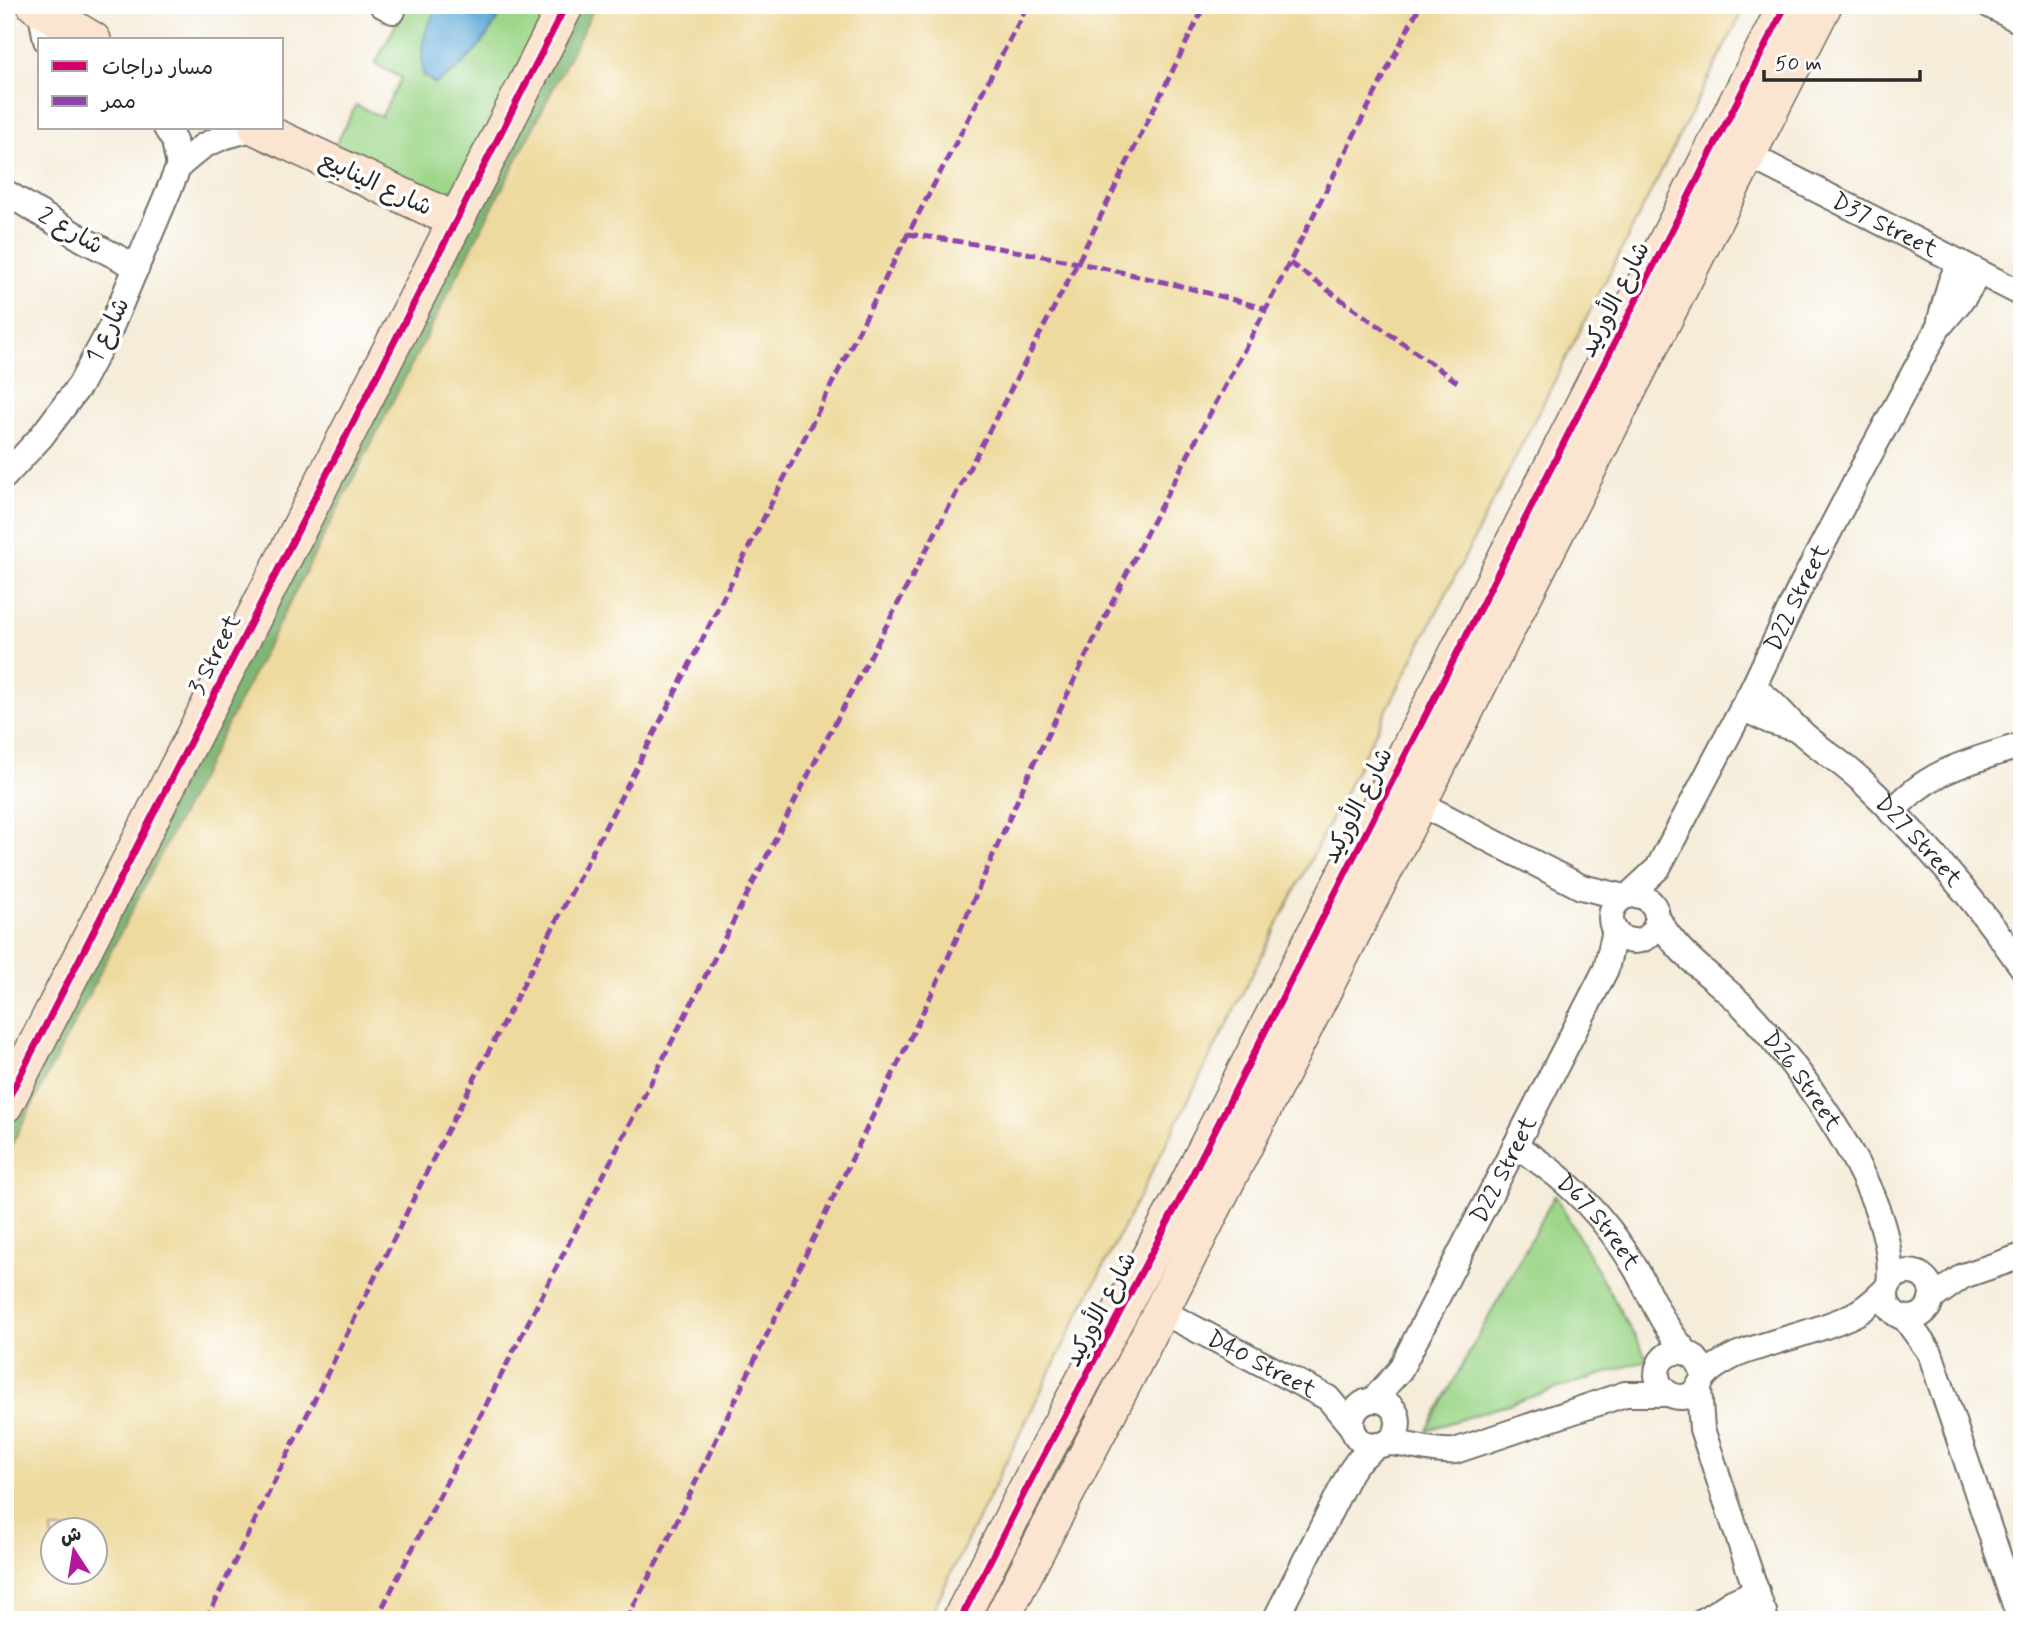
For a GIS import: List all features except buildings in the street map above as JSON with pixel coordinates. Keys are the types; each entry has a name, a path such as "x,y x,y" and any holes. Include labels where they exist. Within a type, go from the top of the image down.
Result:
{"street":[{"name":"3 Street","path":"5,1105 566,5"},
{"name":"شارع الأوركيد","path":"1001,1620 1161,1311 1403,795 1786,5"},
{"name":"شارع الأوركيد","path":"960,1620 1177,1205 1403,795 1748,155 1824,5"},
{"path":"1989,5 2022,22"},
{"path":"40,18 88,38"},
{"path":"1748,155 1742,144 1742,131 1762,81 1758,59"},
{"path":"167,130 174,141 179,166"},
{"name":"شارع 1","path":"5,476 41,437 80,385 111,327 179,166 203,146 249,130"},
{"name":"شارع الينابيع","path":"260,130 457,221"},
{"name":"D37 Street","path":"1748,155 2022,294"},
{"name":"شارع 2","path":"5,192 84,240 137,267"},
{"name":"D22 Street","path":"1626,897 1658,868 1938,327 1946,296 1969,267"},
{"name":"D27 Street","path":"1748,698 1777,706 1799,731 1861,781 1969,896 2022,967"},
{"path":"1892,813 1916,787 1930,778 2022,745"},
{"path":"1403,795 1581,887 1626,897 1641,896 1652,904 1656,913 1652,931 1640,940 1625,939 1581,887"},
{"name":"D22 Street","path":"1656,913 1658,868"},
{"path":"1613,924 1615,905 1626,897"},
{"name":"D26 Street","path":"1656,913 1663,929 1680,950 1741,1004 1791,1061 1813,1092 1852,1158 1887,1239 1891,1261 1888,1286"},
{"name":"D22 Street","path":"1353,1430 1355,1412 1381,1421 1401,1370 1606,969 1613,924"},
{"name":"D22 Street","path":"1606,969 1640,940"},
{"name":"D26 Street","path":"1640,940 1680,950"},
{"name":"D67 Street","path":"1515,1146 1556,1173 1591,1208 1635,1268 1660,1318 1689,1353"},
{"path":"1161,1311 1154,1297 1154,1282 1177,1230 1180,1218 1177,1205"},
{"name":"D26 Street","path":"1887,1239 1918,1274"},
{"path":"1328,1398 1381,1421 1418,1446 1443,1452 1468,1448 1625,1394 1687,1389 1735,1356 1853,1315 1915,1310 1963,1276 2022,1256"},
{"path":"1853,1315 1900,1274 1963,1276"},
{"path":"1915,1310 1931,1289 1918,1274"},
{"path":"1888,1286 1888,1304 1915,1310"},
{"path":"1915,1310 2020,1620"},
{"name":"D40 Street","path":"1161,1311 1328,1398 1353,1430"},
{"name":"D67 Street","path":"1660,1318 1663,1340 1660,1364"},
{"path":"1625,1394 1672,1353 1735,1356"},
{"path":"1689,1353 1701,1364 1687,1389 1690,1412 1702,1429 1762,1608"},
{"path":"1660,1364 1659,1382 1687,1389"},
{"path":"1275,1620 1350,1472 1381,1421"},
{"path":"1350,1472 1353,1430"},
{"path":"1704,1620 1732,1602 1762,1608"},
{"path":"1732,1620 1762,1608"}],"green space":[{"path":"406,5 554,5 461,183 450,192 438,195 334,148 356,105 381,117 401,78 375,64"},
{"path":"566,5 604,5 5,1184 5,1105"},
{"path":"1555,1195 1648,1360 1427,1430"}],"sand":[{"path":"596,5 1746,5 1067,1338 928,1620 5,1620 5,1158"}],"water":[{"path":"439,5 505,5 476,50 457,69 435,84 423,75 422,55 426,30"}],"marked path":[{"path":"206,1620 443,1139 1028,5"},
{"path":"376,1620 823,746 1078,262 1205,5"},
{"path":"626,1620 658,1560 936,985 1032,767 1109,609 1266,309 1420,5"},
{"path":"908,234 1088,265 1266,309"},
{"path":"1290,263 1460,384"}],"cycle path":[{"path":"5,1105 566,5"},
{"path":"960,1620 1039,1464 1177,1205 1786,5"}]}
